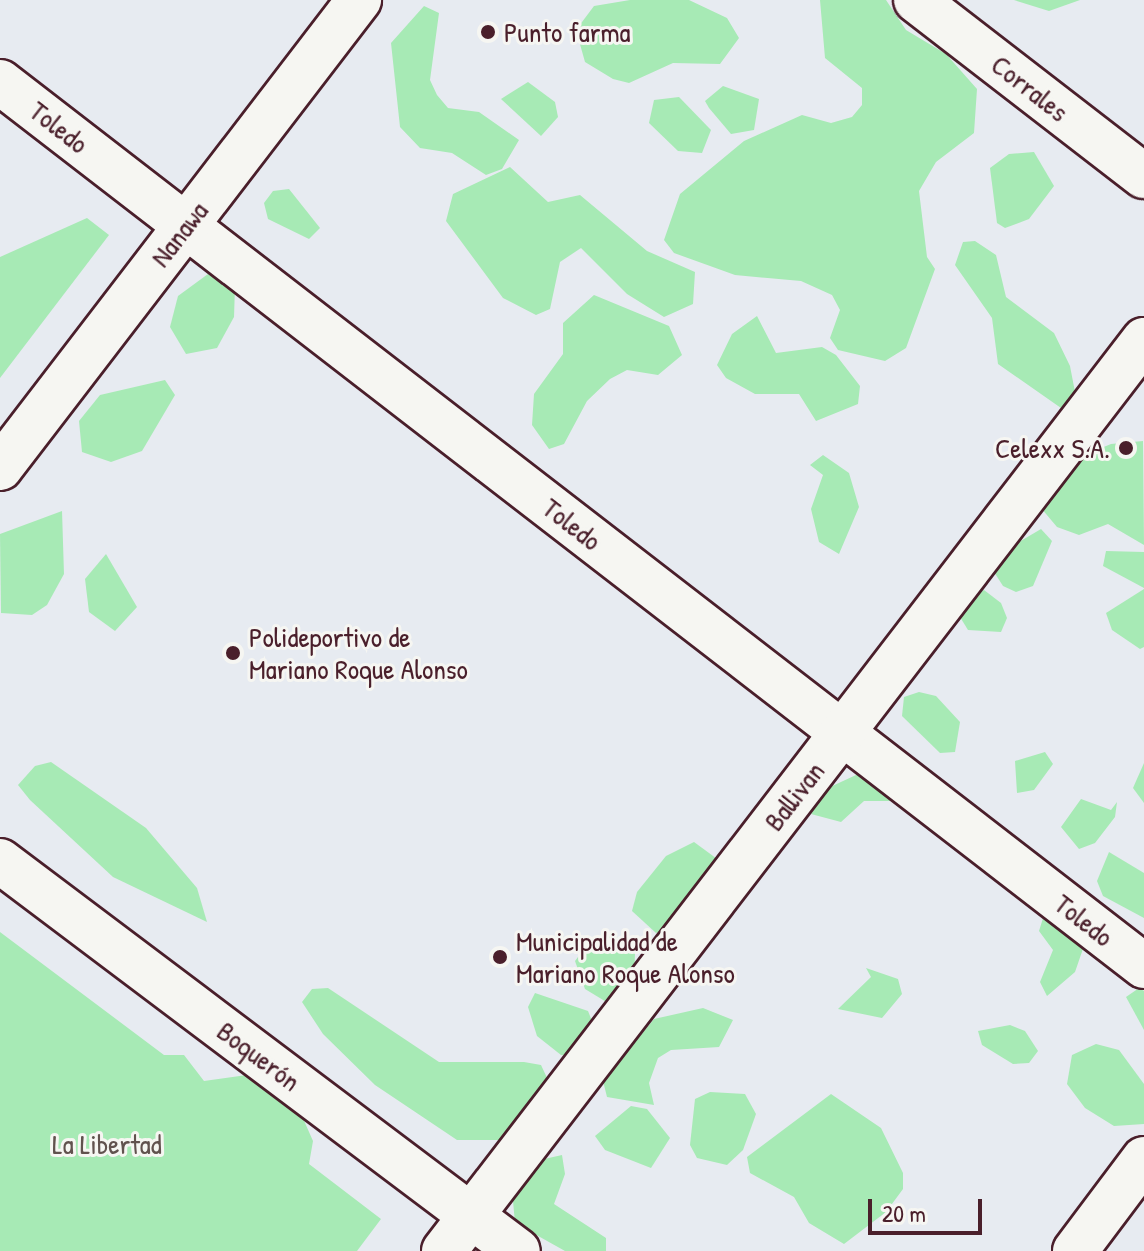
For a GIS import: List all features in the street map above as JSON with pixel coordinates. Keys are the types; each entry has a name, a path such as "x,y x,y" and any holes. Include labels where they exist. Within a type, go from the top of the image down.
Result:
{"street":[{"name":"Nanawa","path":"0,468 359,0"},
{"name":"Corrales","path":"916,0 1144,176"},
{"name":"Toledo","path":"0,82 1144,966"},
{"name":"Ballivan","path":"444,1251 1144,340"},
{"name":"Boquerón","path":"0,861 518,1251"},
{"path":"1075,1251 1144,1159"}],"green space":[{"path":"630,0 689,0 727,18 739,38 720,64 673,63 629,83 613,79 585,62 576,30 594,6"},
{"path":"820,0 886,0 906,30 946,54 977,89 974,133 936,162 919,191 927,257 935,269 906,348 885,361 838,350 830,338 840,310 832,295 801,281 735,275 674,253 664,240 680,194 744,141 802,115 831,123 852,117 862,105 862,88 825,58"},
{"path":"1014,0 1080,0 1049,11"},
{"path":"424,6 439,13 430,80 437,95 448,108 479,112 519,140 502,169 486,175 452,153 420,148 400,127 391,43"},
{"path":"528,82 555,102 558,117 541,136 501,99"},
{"path":"723,86 759,99 754,130 731,134 709,108 705,101"},
{"path":"679,97 711,130 702,153 678,151 649,123 654,100"},
{"path":"1034,152 1054,186 1029,219 1005,228 997,223 990,168 1009,154"},
{"path":"510,167 548,202 580,195 647,251 695,272 693,304 664,317 627,294 581,248 560,262 550,309 536,315 503,298 446,221 453,194"},
{"path":"289,189 320,228 309,239 268,219 264,203 273,191"},
{"path":"87,218 109,235 0,378 0,257"},
{"path":"975,241 996,255 1006,297 1054,333 1070,366 1075,392 1068,406 1061,408 998,364 992,318 955,265 963,242"},
{"path":"208,274 235,285 234,317 217,348 186,354 170,327 178,296"},
{"path":"594,295 669,326 682,355 658,375 627,370 610,379 587,401 564,444 549,449 532,425 534,394 563,354 563,323"},
{"path":"757,316 776,353 822,347 836,355 860,386 858,404 816,421 799,394 755,394 726,378 717,365 732,334"},
{"path":"165,380 175,395 142,451 111,462 82,452 79,421 100,395"},
{"name":"Celexx S.A.","path":"1143,441 1144,545 1108,524 1079,535 1057,527 1036,502 1079,457 1111,444"},
{"path":"823,455 849,473 859,507 839,554 819,542 811,509 823,475 810,465"},
{"path":"62,511 64,574 47,605 32,615 1,613 0,534"},
{"path":"1041,529 1052,541 1033,586 1016,592 1003,586 987,561"},
{"path":"1106,551 1144,552 1144,588 1103,566"},
{"path":"106,554 137,607 115,631 89,612 85,579"},
{"path":"1144,589 1144,647 1140,649 1112,630 1106,613"},
{"path":"984,590 1001,603 1007,618 1001,632 968,630 960,617 955,602"},
{"path":"919,692 936,696 960,722 955,752 940,753 902,716 904,697"},
{"path":"1045,752 1053,764 1034,790 1017,793 1015,761"},
{"path":"51,762 146,828 197,888 207,922 113,877 30,800 18,785 35,766"},
{"path":"1144,763 1144,803 1133,788"},
{"path":"856,775 871,776 895,801 864,801 841,822 811,814 828,788"},
{"path":"1081,799 1111,810 1117,802 1115,817 1095,843 1079,849 1061,827"},
{"path":"694,842 724,864 670,927 656,933 632,911 637,892 666,856"},
{"path":"1109,852 1144,873 1144,918 1103,896 1097,881"},
{"path":"1044,915 1085,943 1075,972 1047,996 1040,982 1053,950 1039,931"},
{"name":"La Libertad","path":"0,932 164,1055 184,1055 204,1081 254,1074 298,1107 313,1141 309,1164 381,1219 357,1251 0,1251"},
{"path":"612,933 635,952 634,984 613,1006 585,989 575,961 593,937"},
{"path":"866,968 898,979 902,994 882,1018 838,1009 871,977"},
{"path":"328,988 439,1062 524,1062 541,1065 548,1080 504,1140 457,1140 375,1085 323,1034 302,1002 312,989"},
{"path":"1139,988 1144,991 1144,1030 1126,997"},
{"path":"535,993 588,1011 594,1026 577,1056 561,1055 537,1036 528,1007"},
{"path":"703,1008 733,1020 719,1047 671,1050 658,1058 649,1083 654,1105 607,1097 603,1081 654,1019"},
{"path":"1010,1025 1025,1031 1038,1051 1029,1063 1013,1064 982,1045 978,1031"},
{"path":"1096,1044 1119,1050 1144,1084 1144,1124 1114,1126 1085,1108 1067,1084 1072,1055"},
{"path":"710,1092 745,1094 756,1114 743,1150 727,1165 697,1158 690,1145 695,1099"},
{"path":"831,1094 881,1128 903,1173 903,1189 886,1212 844,1244 809,1223 794,1197 750,1173 747,1157"},
{"path":"631,1106 647,1109 670,1138 651,1168 605,1150 595,1136"},
{"path":"562,1155 565,1174 554,1204 606,1238 606,1251 565,1251 515,1223 512,1190 531,1162"}],"place":[{"name":"Punto farma","path":"488,32"},
{"name":"Celexx S.A.","path":"1126,448"},
{"name":"Polideportivo de Mariano Roque Alonso","path":"233,653"},
{"name":"Municipalidad de Mariano Roque Alonso","path":"500,957"}]}
